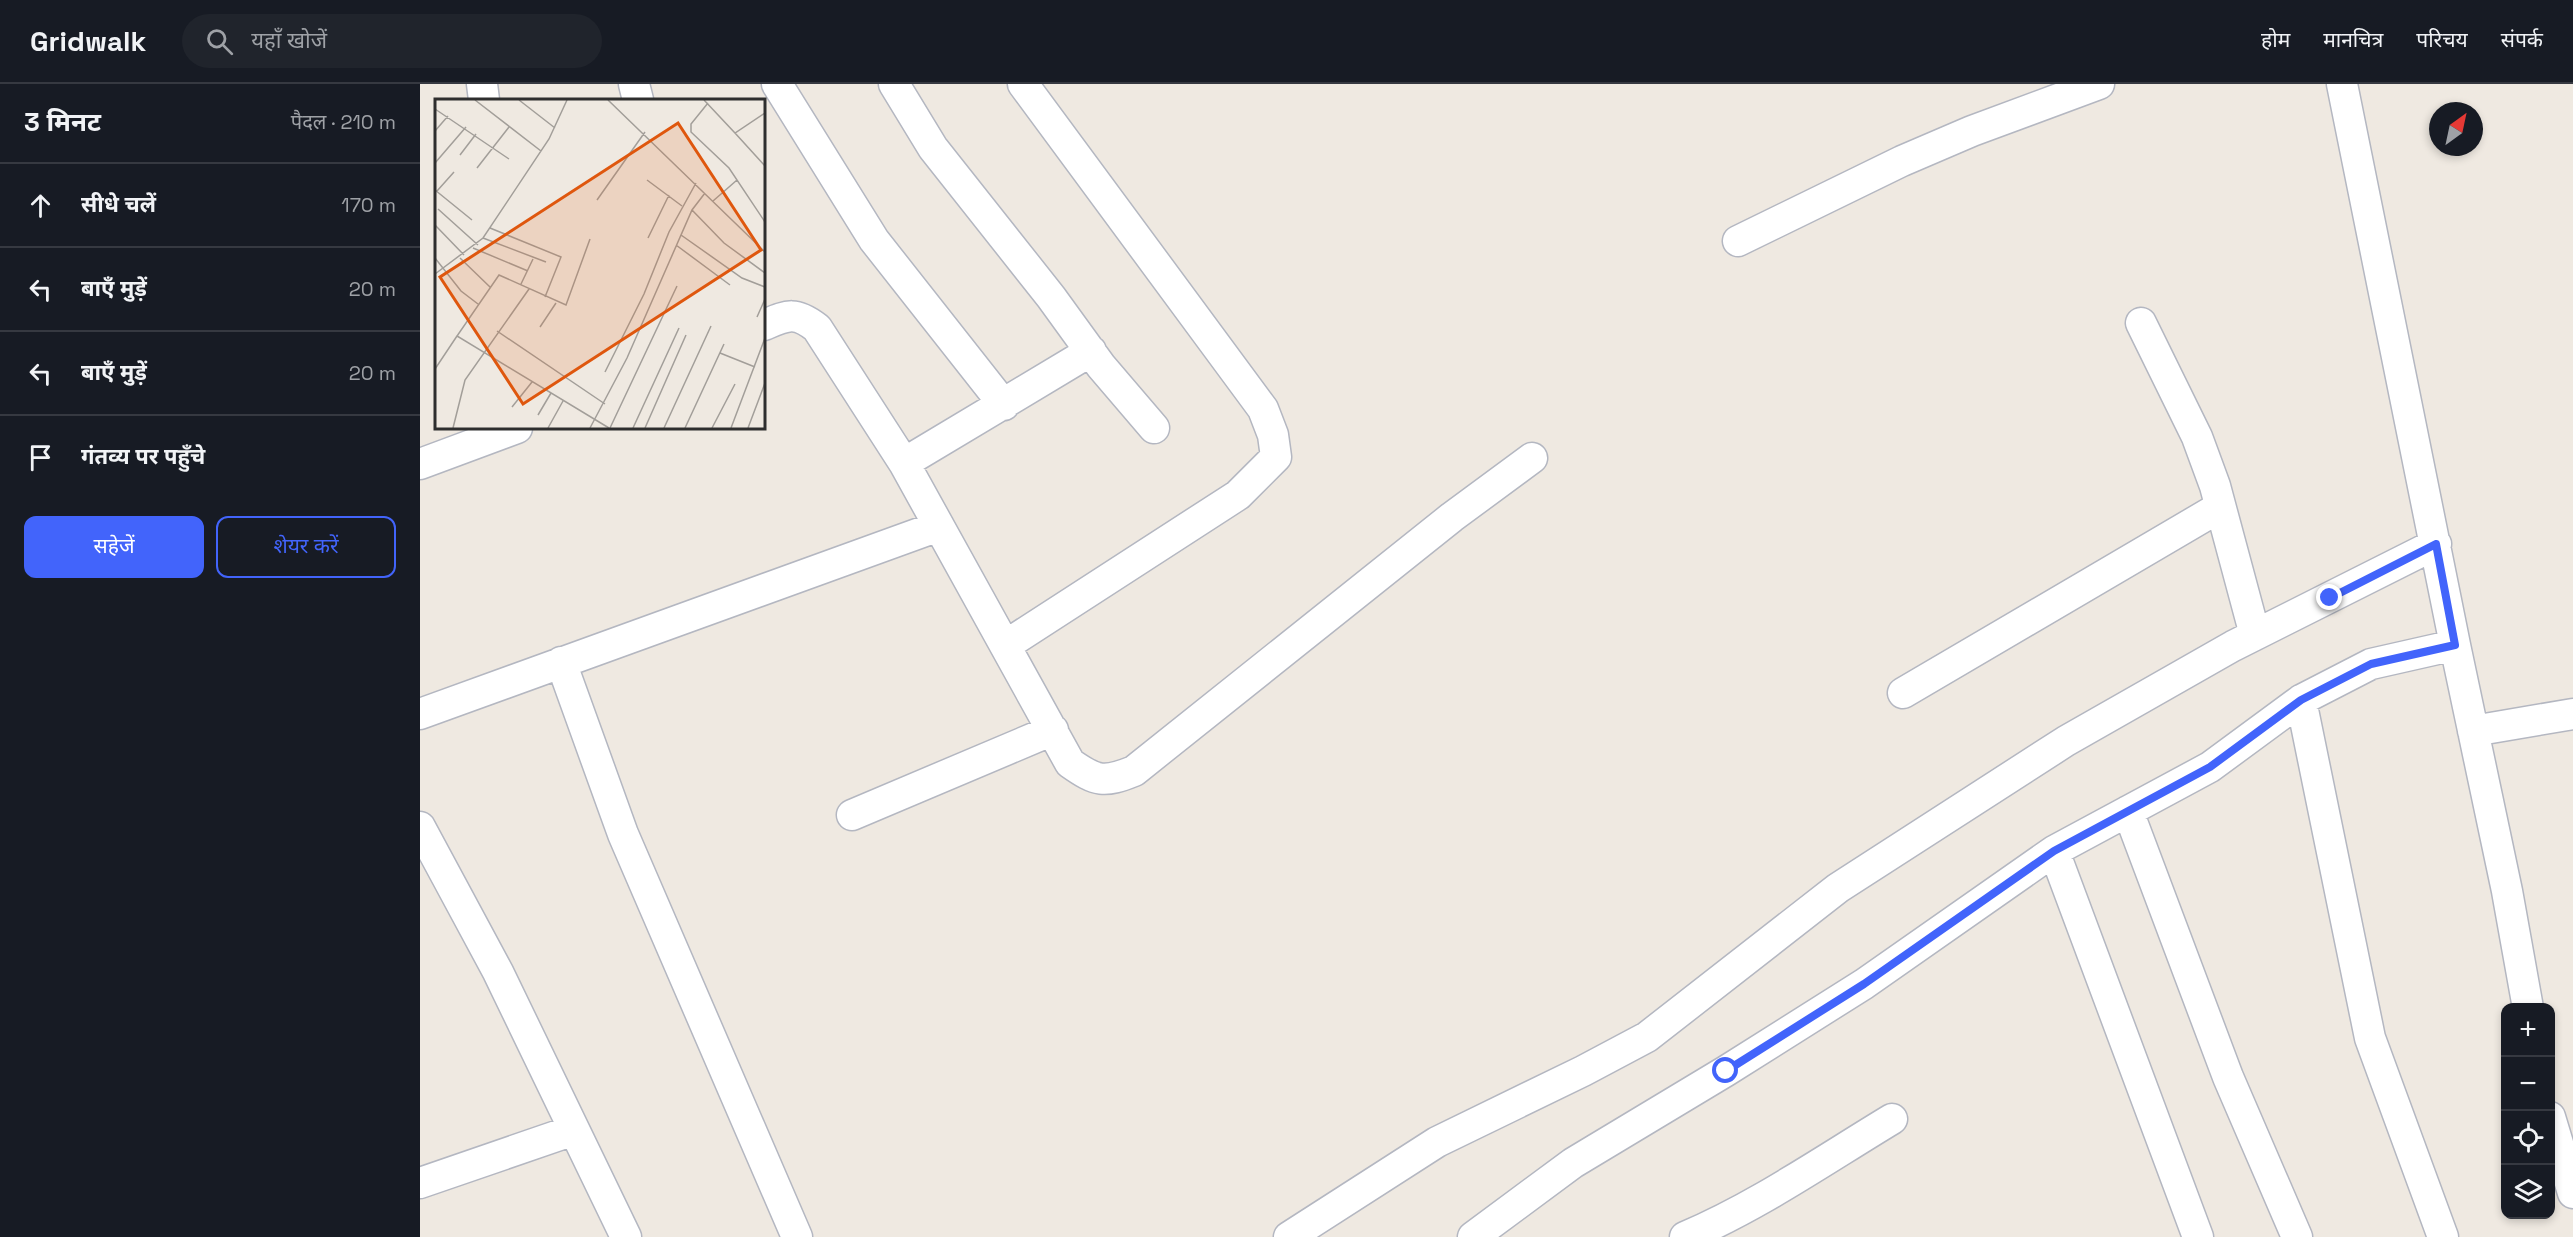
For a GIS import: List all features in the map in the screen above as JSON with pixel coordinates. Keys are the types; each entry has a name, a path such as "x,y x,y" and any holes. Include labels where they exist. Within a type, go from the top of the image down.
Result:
{"street":[{"path":"482,84 484,99"},
{"path":"634,84 638,99"},
{"path":"777,84 874,240 1004,405"},
{"path":"894,84 933,148 1154,428"},
{"path":"1006,645 1238,495 1276,457 1274,435 1263,409 1023,84"},
{"path":"1738,241 1902,160 1972,131 2099,84"},
{"path":"2342,84 2507,891 2527,1003"},
{"path":"765,325 788,315 804,318 817,328 904,464 1070,763 1090,777 1109,781 1134,771 1452,517 1532,458"},
{"path":"2141,323 2197,437 2220,507 2255,635"},
{"path":"904,464 1091,351"},
{"path":"420,464 514,429"},
{"path":"1903,693 2220,507"},
{"path":"420,714 939,526"},
{"path":"1289,1237 1437,1142 1647,1037 1838,888 2066,741 2255,635 2436,544"},
{"path":"1473,1237 1574,1163 1864,984 2054,851 2210,767 2301,700 2371,664 2455,645"},
{"path":"561,662 623,834 749,1120 797,1237"},
{"path":"2301,700 2370,1038 2443,1237"},
{"path":"2473,731 2573,714"},
{"path":"852,815 1053,730"},
{"path":"2128,811 2228,1077 2297,1237"},
{"path":"420,827 498,972 626,1237"},
{"path":"2054,851 2198,1237"},
{"path":"1684,1237 1742,1210 1892,1119"},
{"path":"420,1183 574,1130"},
{"path":"2555,1134 2573,1193"}],"route":[{"path":"1726,1071 1864,984 2054,851 2210,767 2301,700 2371,664 2455,645 2436,544 2330,598"}]}
